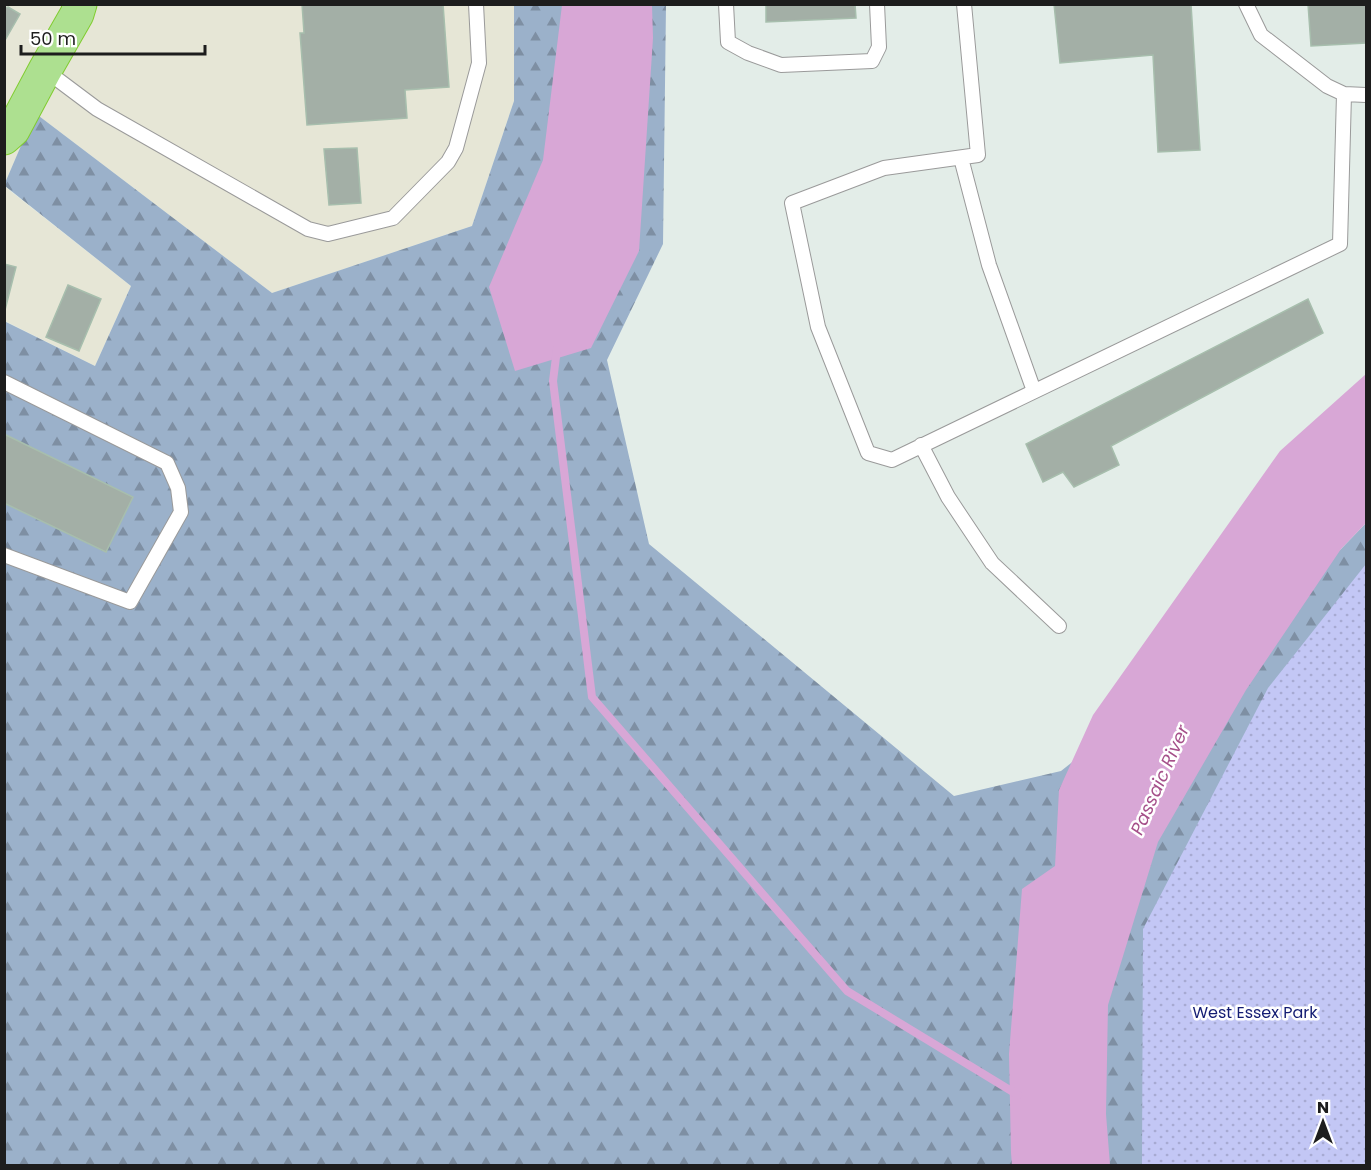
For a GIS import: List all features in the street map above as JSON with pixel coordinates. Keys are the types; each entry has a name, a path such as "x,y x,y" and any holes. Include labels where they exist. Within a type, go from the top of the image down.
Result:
{"highway":[{"path":"4,138 13,130 77,14 80,4"}],"lane":[{"path":"45,69 97,109 308,229 328,234 393,218 448,162 456,148 479,63 476,4"},
{"path":"726,4 728,42 748,53 781,65 872,61 879,47 877,4"},
{"path":"964,4 978,155 884,168 792,203 818,327 868,453 892,460 1340,244 1344,94"},
{"path":"1246,4 1262,35 1327,86 1344,94 1366,95"},
{"path":"961,158 988,265 1034,391"},
{"path":"4,382 167,463 178,488 181,512 130,602 4,555"},
{"path":"921,445 948,497 992,563 1059,626"}],"shaded area":[{"path":"5,5 514,5 514,101 472,226 272,293 35,113 5,183"},
{"path":"4,186 131,286 95,366 5,321"}],"green space":[{"path":"514,5 666,5 663,244 607,360 649,544 954,796 1061,771 1341,549 1366,523 1366,1165 5,1165 4,321 95,366 131,286 5,186 35,113 272,293 472,226 514,101"},
{"name":"West Essex Park","path":"1366,564 1366,1165 1142,1165 1143,929 1268,688"}],"water":[{"path":"562,5 652,5 653,38 639,251 591,348 515,371 489,287 543,160"},
{"name":"Passaic River","path":"1366,374 1366,523 1341,549 1246,690 1158,842 1108,1005 1106,1114 1110,1165 1012,1165 1009,1054 1022,889 1055,866 1059,790 1093,715 1280,451"}],"building":[{"path":"302,4 443,4 449,87 405,90 407,118 307,125 300,33 304,33"},
{"path":"766,4 855,4 856,18 766,22"},
{"path":"1054,4 1191,4 1200,150 1158,152 1153,55 1060,63"},
{"path":"1308,4 1366,4 1366,43 1311,46"},
{"path":"8,7 20,14 4,42 4,8"},
{"path":"357,148 361,203 329,205 324,149"},
{"path":"4,264 16,267 5,310 4,310"},
{"path":"68,285 101,299 79,351 46,337"},
{"path":"1308,299 1323,333 1111,446 1119,465 1074,487 1063,472 1043,482 1026,444"},
{"path":"4,434 133,497 106,552 4,503"}],"waterway":[{"path":"557,349 553,381 592,697 847,991 1018,1095"}]}
